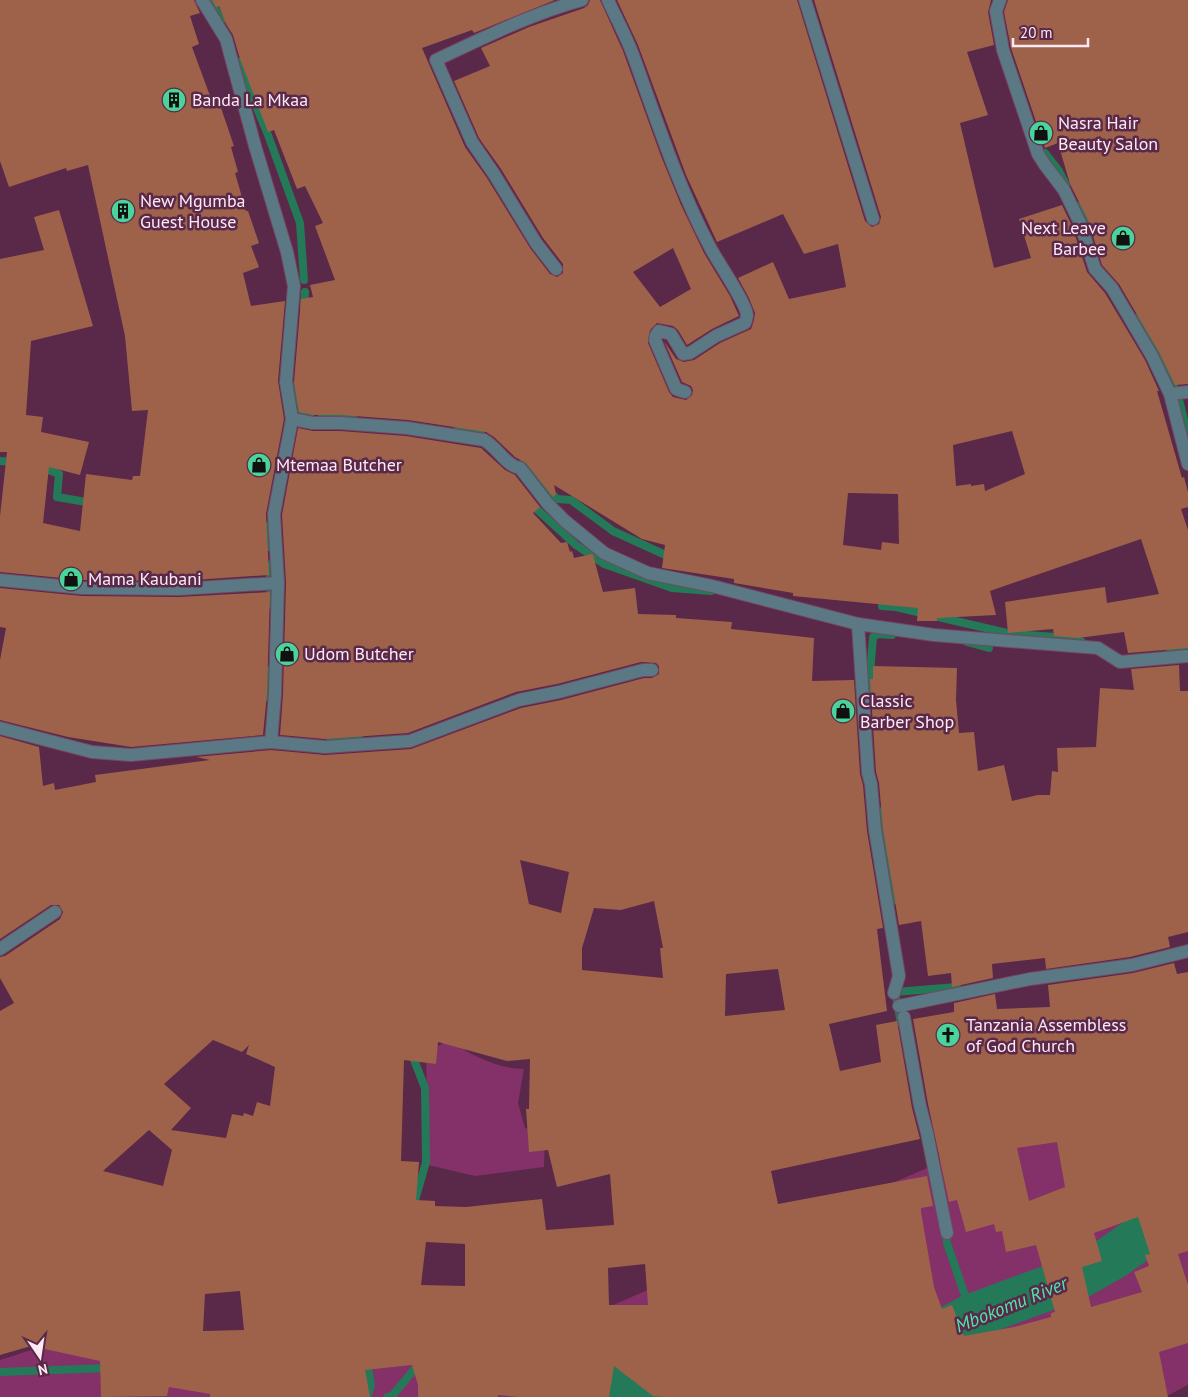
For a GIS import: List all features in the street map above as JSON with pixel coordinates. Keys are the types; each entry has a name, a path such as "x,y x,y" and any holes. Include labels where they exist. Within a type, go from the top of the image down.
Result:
{"street":[{"path":"202,0 226,39 252,137 288,252 294,286 286,382 292,419 274,514 278,583 275,694 271,742"},
{"path":"556,269 536,243 472,142 436,60 496,31 523,22 553,8 582,0"},
{"path":"608,0 632,53 654,118 680,183 712,250 747,315 745,323 683,354 671,334 659,331 655,340 676,389 685,392"},
{"path":"805,0 874,219"},
{"path":"1000,0 996,11 1003,50 1038,154 1064,190 1080,223 1095,269 1112,288 1152,356 1170,394 1188,464"},
{"path":"1170,394 1188,392"},
{"path":"292,419 313,423 407,428 484,440 492,444 514,467 520,468 548,504 565,521 604,553 648,573 712,586 858,624 934,635 1098,648 1120,662 1188,656"},
{"path":"0,580 82,588 150,589 278,583"},
{"path":"858,624 868,773 871,784 874,830 898,976 894,993"},
{"path":"0,728 92,752 131,755 271,742 325,747 410,740 519,700 560,692 643,670 652,670"},
{"path":"0,949 55,912"},
{"path":"947,1233 901,1012 1030,979 1132,965 1188,952"}],"shaded area":[{"path":"449,1040 466,1051 495,1064 524,1069 518,1103 525,1128 545,1133 544,1167 475,1176 428,1165 426,1053"},
{"path":"1188,1054 1188,1385 1165,1397 0,1397 0,1360 88,1332 369,1335 604,1309"}],"building":[{"path":"0,0 194,0 200,13 190,16 199,44 192,47 213,104 219,102 234,146 231,147 238,172 235,173 246,211 248,211 259,243 251,246 259,267 243,273 251,306 285,301 278,381 284,419 266,514 269,575 179,581 82,580 0,572 0,516 7,452 0,452 0,259 44,250 34,217 59,210 93,326 31,341 26,415 43,417 41,432 89,442 80,475 49,467 43,523 80,531 86,474 132,480 133,476 140,476 148,410 132,411 125,336 88,165 67,171 66,168 9,187 0,161"},
{"path":"212,0 555,0 474,33 472,30 422,48 465,147 487,178 530,248 550,274 557,277 563,273 563,264 543,238 501,169 479,138 454,81 490,66 481,48 529,27 584,8 590,0 600,0 623,51 681,205 704,253 730,296 739,316 712,329 687,345 678,330 673,326 657,323 650,330 648,343 669,392 673,397 686,400 692,395 693,390 691,386 682,382 664,341 676,359 684,362 694,360 720,343 751,329 755,313 738,278 773,262 789,299 846,287 838,244 804,254 783,214 717,242 686,175 638,45 617,0 797,0 865,221 872,227 879,224 881,217 814,0 991,0 988,12 994,45 967,52 988,115 960,123 994,268 1031,258 1019,219 1062,205 1072,226 1087,272 1105,293 1145,360 1159,391 1157,391 1182,478 1184,477 1188,492 1188,507 1181,509 1188,530 1188,648 1128,653 1124,632 1078,638 1054,636 1053,629 1008,633 1005,602 1105,587 1107,603 1159,594 1141,539 990,591 996,615 937,618 937,621 917,621 918,608 793,596 793,593 734,583 734,579 662,568 665,545 642,539 554,485 556,494 553,497 526,463 515,457 486,432 408,420 314,415 299,412 294,382 301,299 313,297 310,285 335,280 315,226 323,223 305,186 297,189 274,130 268,132 240,59 233,35 226,24 219,6 216,7","holes":["673,248 691,289 660,307 633,272","1012,431 1025,474 985,491 984,484 956,486 953,445","848,493 898,494 899,544 882,542 881,550 843,545"]},
{"path":"1008,0 1188,0 1188,384 1175,385 1159,352 1119,284 1102,265 1088,220 1070,184 1058,143 1045,148 1011,48 1004,12"},
{"path":"298,428 313,431 406,436 481,448 505,470 515,475 540,507 533,513 561,543 567,542 574,558 593,555 603,592 635,588 638,614 676,615 676,618 732,622 731,629 814,638 812,681 854,680 860,774 883,928 877,929 887,1011 829,1024 840,1071 881,1062 876,1025 897,1021 912,1108 920,1139 771,1171 778,1204 927,1176 933,1206 921,1208 921,1212 934,1287 942,1309 952,1305 964,1336 1014,1327 1051,1317 1051,1313 1055,1312 1036,1245 1006,1252 1002,1231 996,1232 994,1224 966,1232 957,1200 949,1202 928,1104 913,1019 954,1012 954,1003 995,994 997,1009 1050,1007 1048,985 1133,973 1174,963 1177,974 1188,972 1188,1251 1178,1254 1188,1285 1188,1343 1159,1352 1168,1397 667,1397 653,1396 614,1366 609,1397 520,1397 498,1395 498,1397 418,1397 418,1385 412,1365 365,1370 370,1397 210,1397 210,1394 169,1387 167,1396 101,1397 100,1361 31,1346 0,1355 0,1011 14,1003 0,978 0,957 5,956 60,919 63,912 59,905 51,905 0,939 0,736 39,747 43,786 54,783 55,790 96,782 95,775 210,760 196,757 271,750 325,755 411,749 521,708 561,700 644,678 652,678 659,674 659,666 656,663 641,662 557,684 516,692 408,733 325,739 280,735 286,583 282,515","holes":["520,860 569,872 561,913 529,904","654,901 663,948 660,948 663,978 582,970 582,948 594,908 621,910","778,969 785,1010 725,1016 726,974","213,1040 242,1052 249,1045 246,1054 275,1067 270,1106 257,1102 253,1116 244,1113 243,1116 232,1114 226,1138 171,1130 191,1108 164,1084","438,1042 507,1061 530,1059 529,1109 526,1109 529,1152 548,1150 557,1187 610,1174 614,1225 546,1230 542,1199 466,1207 435,1206 435,1201 416,1200 419,1162 401,1161 404,1060 436,1064","149,1130 172,1150 163,1186 103,1171","1057,1142 1065,1187 1029,1201 1017,1148","1138,1217 1150,1254 1145,1255 1149,1266 1134,1272 1142,1292 1091,1307 1082,1267 1102,1261 1094,1233","426,1242 465,1244 465,1286 421,1285","645,1264 648,1305 609,1305 608,1268","240,1291 244,1330 203,1331 205,1294"]},
{"path":"0,588 82,596 179,597 270,592 267,694 263,735 131,747 68,737 0,720 0,660 6,628 0,627"},
{"path":"1179,665 1180,691 1188,691 1188,932 1168,937 1170,947 1130,957 1046,969 1045,958 992,964 993,978 952,987 951,973 928,976 921,921 899,925 883,829 879,783 876,772 870,679 873,679 873,666 957,668 956,700 959,733 974,732 978,771 1004,765 1012,801 1038,795 1050,795 1052,771 1058,772 1057,748 1096,747 1100,688 1134,690 1131,669"}],"waterway":[{"path":"211,0 221,21"},
{"path":"238,62 268,135 300,223 304,280"},
{"path":"1045,153 1059,171 1066,185"},
{"path":"1077,206 1086,218 1088,234"},
{"path":"304,307 305,292"},
{"path":"1135,318 1159,348 1163,364 1178,395 1188,437"},
{"path":"297,384 294,413 311,413"},
{"path":"322,414 353,418"},
{"path":"456,431 481,431"},
{"path":"0,461 14,462"},
{"path":"514,467 524,463 536,479 557,499 571,500 613,531 672,558"},
{"path":"41,467 59,474 57,497 92,503"},
{"path":"531,504 576,545 604,564 672,588 711,591"},
{"path":"268,526 270,547"},
{"path":"272,563 269,583 273,606"},
{"path":"882,606 896,607 1011,634 1081,641"},
{"path":"868,698 873,637 878,634 892,635"},
{"path":"967,642 989,648"},
{"path":"1169,653 1179,651 1188,646"},
{"path":"266,697 271,669"},
{"path":"326,746 332,739 359,736"},
{"path":"879,811 893,901"},
{"path":"901,1023 895,992 957,987"},
{"path":"411,1052 425,1088 426,1162 414,1204"},
{"name":"Mbokomu River","path":"833,1397 873,1379 924,1342 972,1316 1078,1277 1113,1257 1177,1212 1188,1210"},
{"path":"945,1231 947,1243 972,1316"},
{"path":"367,1360 371,1386 367,1397"},
{"path":"388,1397 392,1396 417,1366 421,1366"},
{"path":"0,1372 110,1368"},
{"name":"Mbokomu River","path":"551,1371 621,1385 648,1397"}],"place":[{"name":"Banda La Mkaa","path":"174,100"},
{"name":"Nasra Hair Beauty Salon","path":"1041,133"},
{"name":"New Mgumba Guest House","path":"123,211"},
{"name":"Next Leave Barbee","path":"1123,238"},
{"name":"Mtemaa Butcher","path":"259,465"},
{"name":"Mama Kaubani","path":"71,579"},
{"name":"Udom Butcher","path":"287,654"},
{"name":"Classic Barber Shop","path":"843,711"},
{"name":"Tanzania Assembless of God Church","path":"948,1035"}]}
